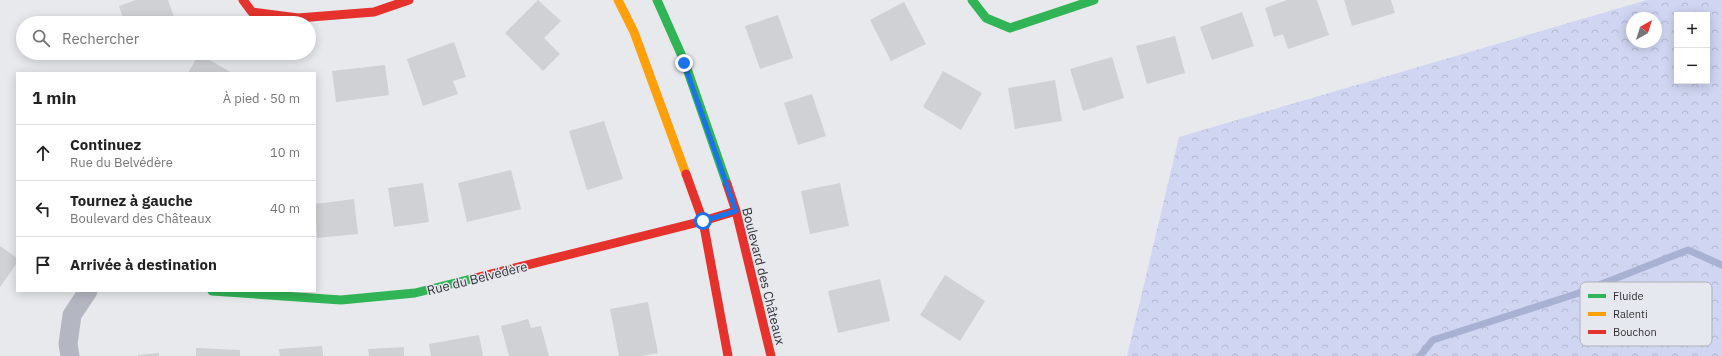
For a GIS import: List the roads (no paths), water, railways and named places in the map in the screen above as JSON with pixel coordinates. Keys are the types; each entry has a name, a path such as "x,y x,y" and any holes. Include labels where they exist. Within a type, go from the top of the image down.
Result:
{"street":[{"path":"243,0 252,12 283,16"},
{"path":"316,17 374,12 409,0"},
{"path":"618,0 634,32 703,221 728,356"},
{"name":"Boulevard des Châteaux","path":"657,0 684,63 736,211 771,356"},
{"path":"972,0 986,18 1010,28 1094,0"},
{"name":"Rue du Belvédère","path":"226,292 341,300 415,294 703,221 736,211"},
{"path":"70,356 68,344 72,315 87,292"}],"waterway":[{"path":"1607,282 1688,250 1722,265"},
{"path":"1420,356 1433,340 1580,292"}]}
